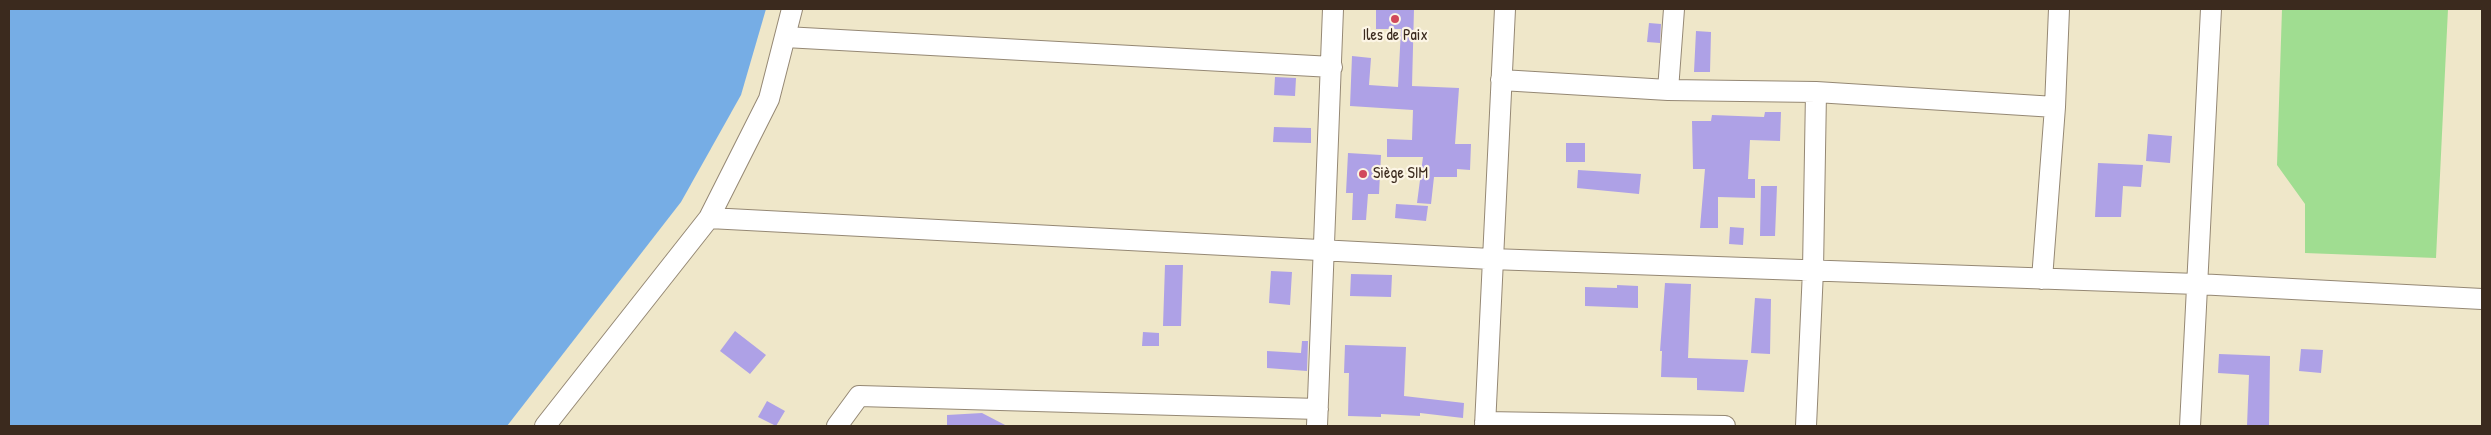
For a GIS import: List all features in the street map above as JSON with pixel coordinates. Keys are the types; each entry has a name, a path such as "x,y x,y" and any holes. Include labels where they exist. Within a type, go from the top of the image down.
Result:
{"street":[{"path":"545,426 709,218 768,99 792,9"},
{"path":"837,426 859,396 1317,418 1326,250 1334,9"},
{"path":"1505,9 1491,259 1485,424 1725,426"},
{"path":"1668,90 1674,9"},
{"path":"2042,279 2055,106 2059,9"},
{"path":"2190,426 2210,9"},
{"path":"785,37 1332,67"},
{"path":"1501,80 1668,90 1816,92 2055,106"},
{"path":"1806,426 1813,270 1816,92"},
{"path":"709,218 1491,259 2196,284 2482,299"}],"green space":[{"path":"2282,9 2448,9 2436,258 2305,253 2305,204 2277,165"}],"water":[{"path":"9,9 766,9 741,95 681,202 507,426 9,426"}],"building":[{"path":"1376,9 1414,9 1412,86 1459,88 1455,144 1471,144 1470,170 1457,169 1457,177 1434,177 1431,204 1417,203 1423,157 1387,157 1387,139 1412,140 1413,110 1350,106 1352,56 1371,58 1369,85 1398,87 1401,29 1376,29"},
{"path":"1649,23 1661,24 1660,43 1647,42"},
{"path":"1696,31 1711,32 1710,72 1694,72"},
{"path":"1275,77 1296,78 1295,96 1274,95"},
{"path":"1765,112 1781,112 1780,141 1750,140 1748,179 1755,179 1755,198 1718,197 1718,228 1700,228 1705,169 1693,169 1692,121 1711,121 1712,115 1764,117"},
{"path":"1274,127 1311,128 1311,143 1273,142"},
{"path":"2148,134 2172,136 2170,163 2146,161"},
{"path":"1566,143 1585,143 1585,162 1566,162"},
{"name":"Siège SIM","path":"1348,153 1381,155 1379,194 1368,194 1366,220 1352,220 1353,193 1346,193"},
{"path":"2098,163 2143,165 2141,187 2123,186 2121,217 2095,217"},
{"path":"1578,170 1641,174 1639,194 1577,188"},
{"path":"1761,186 1777,186 1775,236 1760,236"},
{"path":"1396,204 1428,206 1426,221 1395,218"},
{"path":"1730,227 1744,228 1743,245 1729,244"},
{"path":"1165,265 1183,265 1181,326 1163,326"},
{"path":"1271,271 1292,272 1290,305 1269,303"},
{"path":"1351,274 1392,275 1391,297 1350,296"},
{"path":"1665,283 1691,284 1688,358 1748,360 1744,392 1697,390 1697,378 1661,377 1662,351 1660,351"},
{"path":"1617,285 1638,286 1638,308 1585,306 1585,287 1617,288"},
{"path":"1755,298 1771,299 1770,354 1751,353"},
{"path":"735,331 766,355 750,374 720,351"},
{"path":"1143,332 1159,333 1159,346 1142,346"},
{"path":"1302,341 1308,341 1307,371 1267,368 1267,351 1301,353"},
{"path":"1345,345 1406,347 1404,396 1464,403 1463,418 1420,413 1420,416 1381,414 1381,417 1348,416 1349,373 1344,373"},
{"path":"2301,349 2323,350 2321,373 2299,371"},
{"path":"2219,354 2270,356 2269,426 2247,426 2249,375 2218,373"},
{"path":"767,401 785,411 776,426 758,417"},
{"path":"982,413 1007,426 947,426 947,415"}],"place":[{"name":"Iles de Paix","path":"1395,19"},
{"name":"Siège SIM","path":"1363,174"}]}
